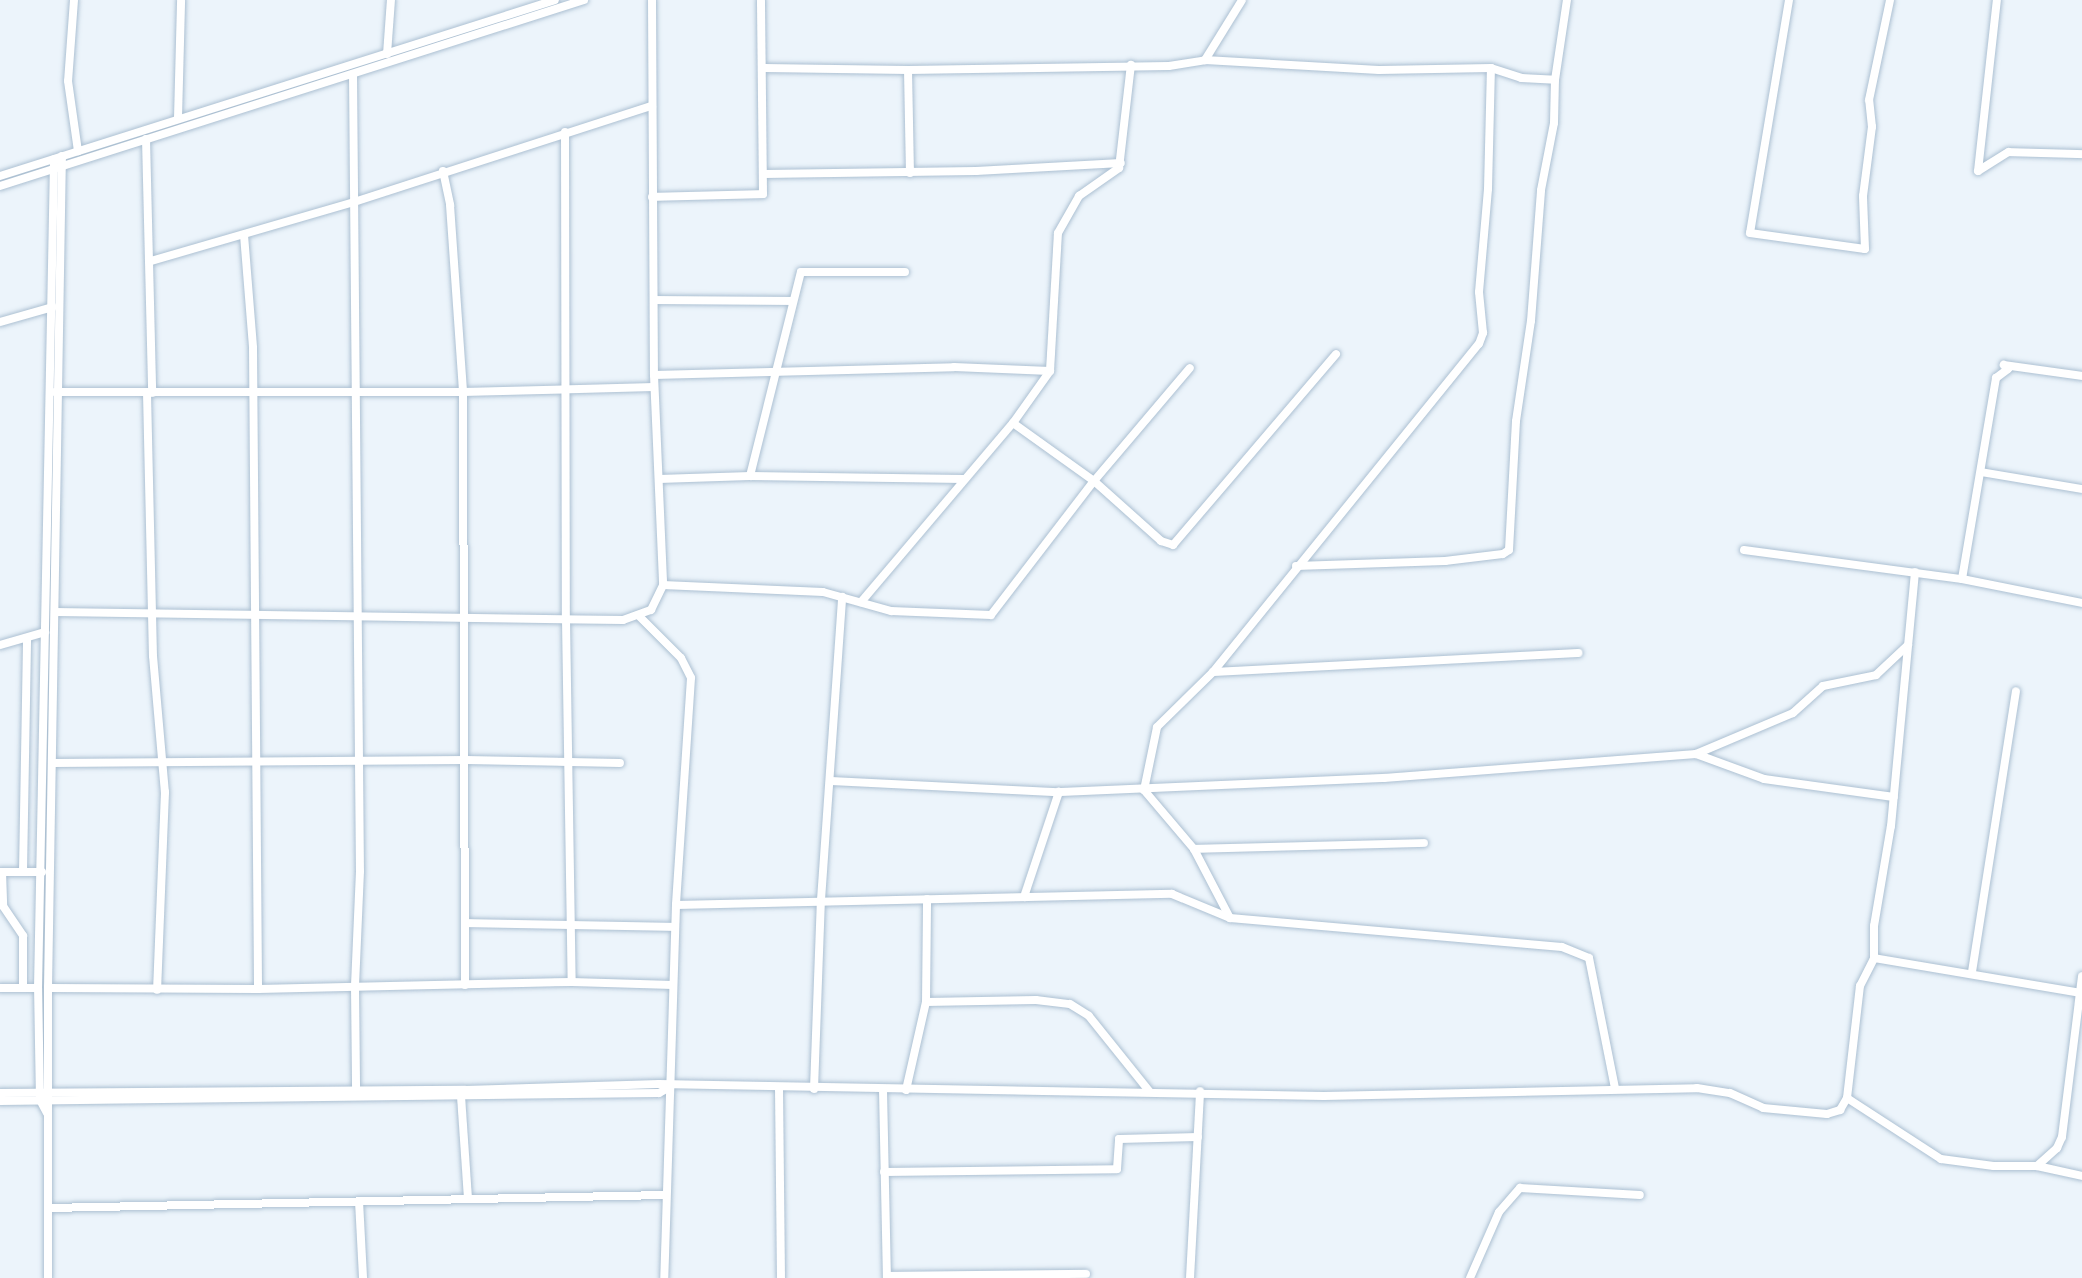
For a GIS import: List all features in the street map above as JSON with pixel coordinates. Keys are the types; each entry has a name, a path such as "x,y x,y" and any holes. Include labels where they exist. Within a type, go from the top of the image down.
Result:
{"street":[{"path":"74,0 68,81 78,151"},
{"path":"178,118 181,0"},
{"path":"387,54 391,0"},
{"path":"0,176 555,0"},
{"path":"0,186 584,0"},
{"path":"55,612 566,620 640,617 651,610 663,585 660,479 654,387 652,0"},
{"path":"652,197 763,194 765,174 764,68 761,0"},
{"path":"1205,60 1242,0"},
{"path":"1296,566 1445,561 1503,554 1509,550 1516,421 1531,321 1541,190 1554,123 1555,80 1567,0"},
{"path":"1789,0 1750,233 1864,249 1863,196 1872,127 1869,100 1890,0"},
{"path":"1997,0 1978,171 2009,152 2082,154"},
{"path":"764,68 908,70 1169,66 1205,60 1379,70 1491,68 1521,78 1555,80"},
{"path":"861,602 963,479 1013,423 1050,371 1058,234 1079,196 1116,172 1121,164 1131,65"},
{"path":"1144,790 1156,727 1213,672 1296,566 1479,344 1483,333 1479,292 1488,189 1491,68"},
{"path":"908,70 910,173"},
{"path":"353,74 357,762 360,872 355,987 356,1090"},
{"path":"151,261 354,202 443,171 652,106"},
{"path":"565,132 567,760 572,982"},
{"path":"146,139 151,261 150,393 155,615 153,656 162,760 164,837 157,990"},
{"path":"47,1113 40,1097 55,612 58,158"},
{"path":"765,174 910,173 1121,164"},
{"path":"48,1278 47,1113 51,1096 43,988 42,872 45,632 56,392 53,307 58,168"},
{"path":"443,171 450,205 464,392 465,985"},
{"path":"244,235 253,393 254,616 258,763 258,989"},
{"path":"750,476 801,272 906,272"},
{"path":"655,300 793,301"},
{"path":"0,322 53,307"},
{"path":"1013,423 1094,481 1161,541 1178,542 1336,354"},
{"path":"1962,579 1996,378 2008,369 2004,365 2082,376"},
{"path":"654,375 774,374 954,367 1050,371"},
{"path":"663,585 780,589 842,597 891,611 991,615 1094,481 1190,368"},
{"path":"56,392 464,392 654,387"},
{"path":"1981,472 2082,489"},
{"path":"660,479 750,476 963,479"},
{"path":"1744,550 1962,579 2082,603"},
{"path":"0,1101 51,1096 659,1084 670,1087 1200,1091 1324,1096 1697,1088 1730,1093 1763,1108 1809,1114 1840,1110 1846,1098 1860,986 1874,957 1874,926 1894,797 1915,572"},
{"path":"814,1089 821,900 842,597"},
{"path":"640,617 681,658 691,678 675,927 664,1278"},
{"path":"0,645 45,632"},
{"path":"23,872 27,638"},
{"path":"830,781 1059,792 1144,790 1384,778 1696,754 1793,713 1822,686 1876,675 1908,644"},
{"path":"1213,672 1579,653"},
{"path":"1972,972 2016,691"},
{"path":"1696,754 1764,779 1894,797"},
{"path":"52,763 162,760 258,763 567,760 620,763"},
{"path":"1144,790 1194,849 1230,918"},
{"path":"1024,897 1059,792"},
{"path":"1194,849 1424,843"},
{"path":"23,988 23,936 3,906 1,872 42,872"},
{"path":"676,905 1172,894 1230,918 1562,947 1589,958 1615,1088"},
{"path":"906,1090 926,1002 927,899"},
{"path":"466,923 675,927"},
{"path":"1874,957 1972,972 2080,993"},
{"path":"2037,1166 2060,1142 2082,976"},
{"path":"0,988 258,989 572,982 673,985"},
{"path":"926,1002 1036,1000 1070,1004 1089,1016 1149,1091"},
{"path":"51,1096 461,1096 659,1093 670,1087"},
{"path":"779,1088 781,1278"},
{"path":"883,1090 887,1277 1086,1274"},
{"path":"1190,1278 1200,1091"},
{"path":"0,1093 40,1097"},
{"path":"461,1096 468,1198"},
{"path":"1846,1098 1941,1159 1994,1167 2037,1166 2082,1176"},
{"path":"884,1172 1117,1169 1119,1139 1198,1137"},
{"path":"1470,1278 1487,1233 1499,1212 1520,1188 1640,1195"},
{"path":"49,1208 468,1198 665,1196"},
{"path":"359,1201 363,1278"}]}
